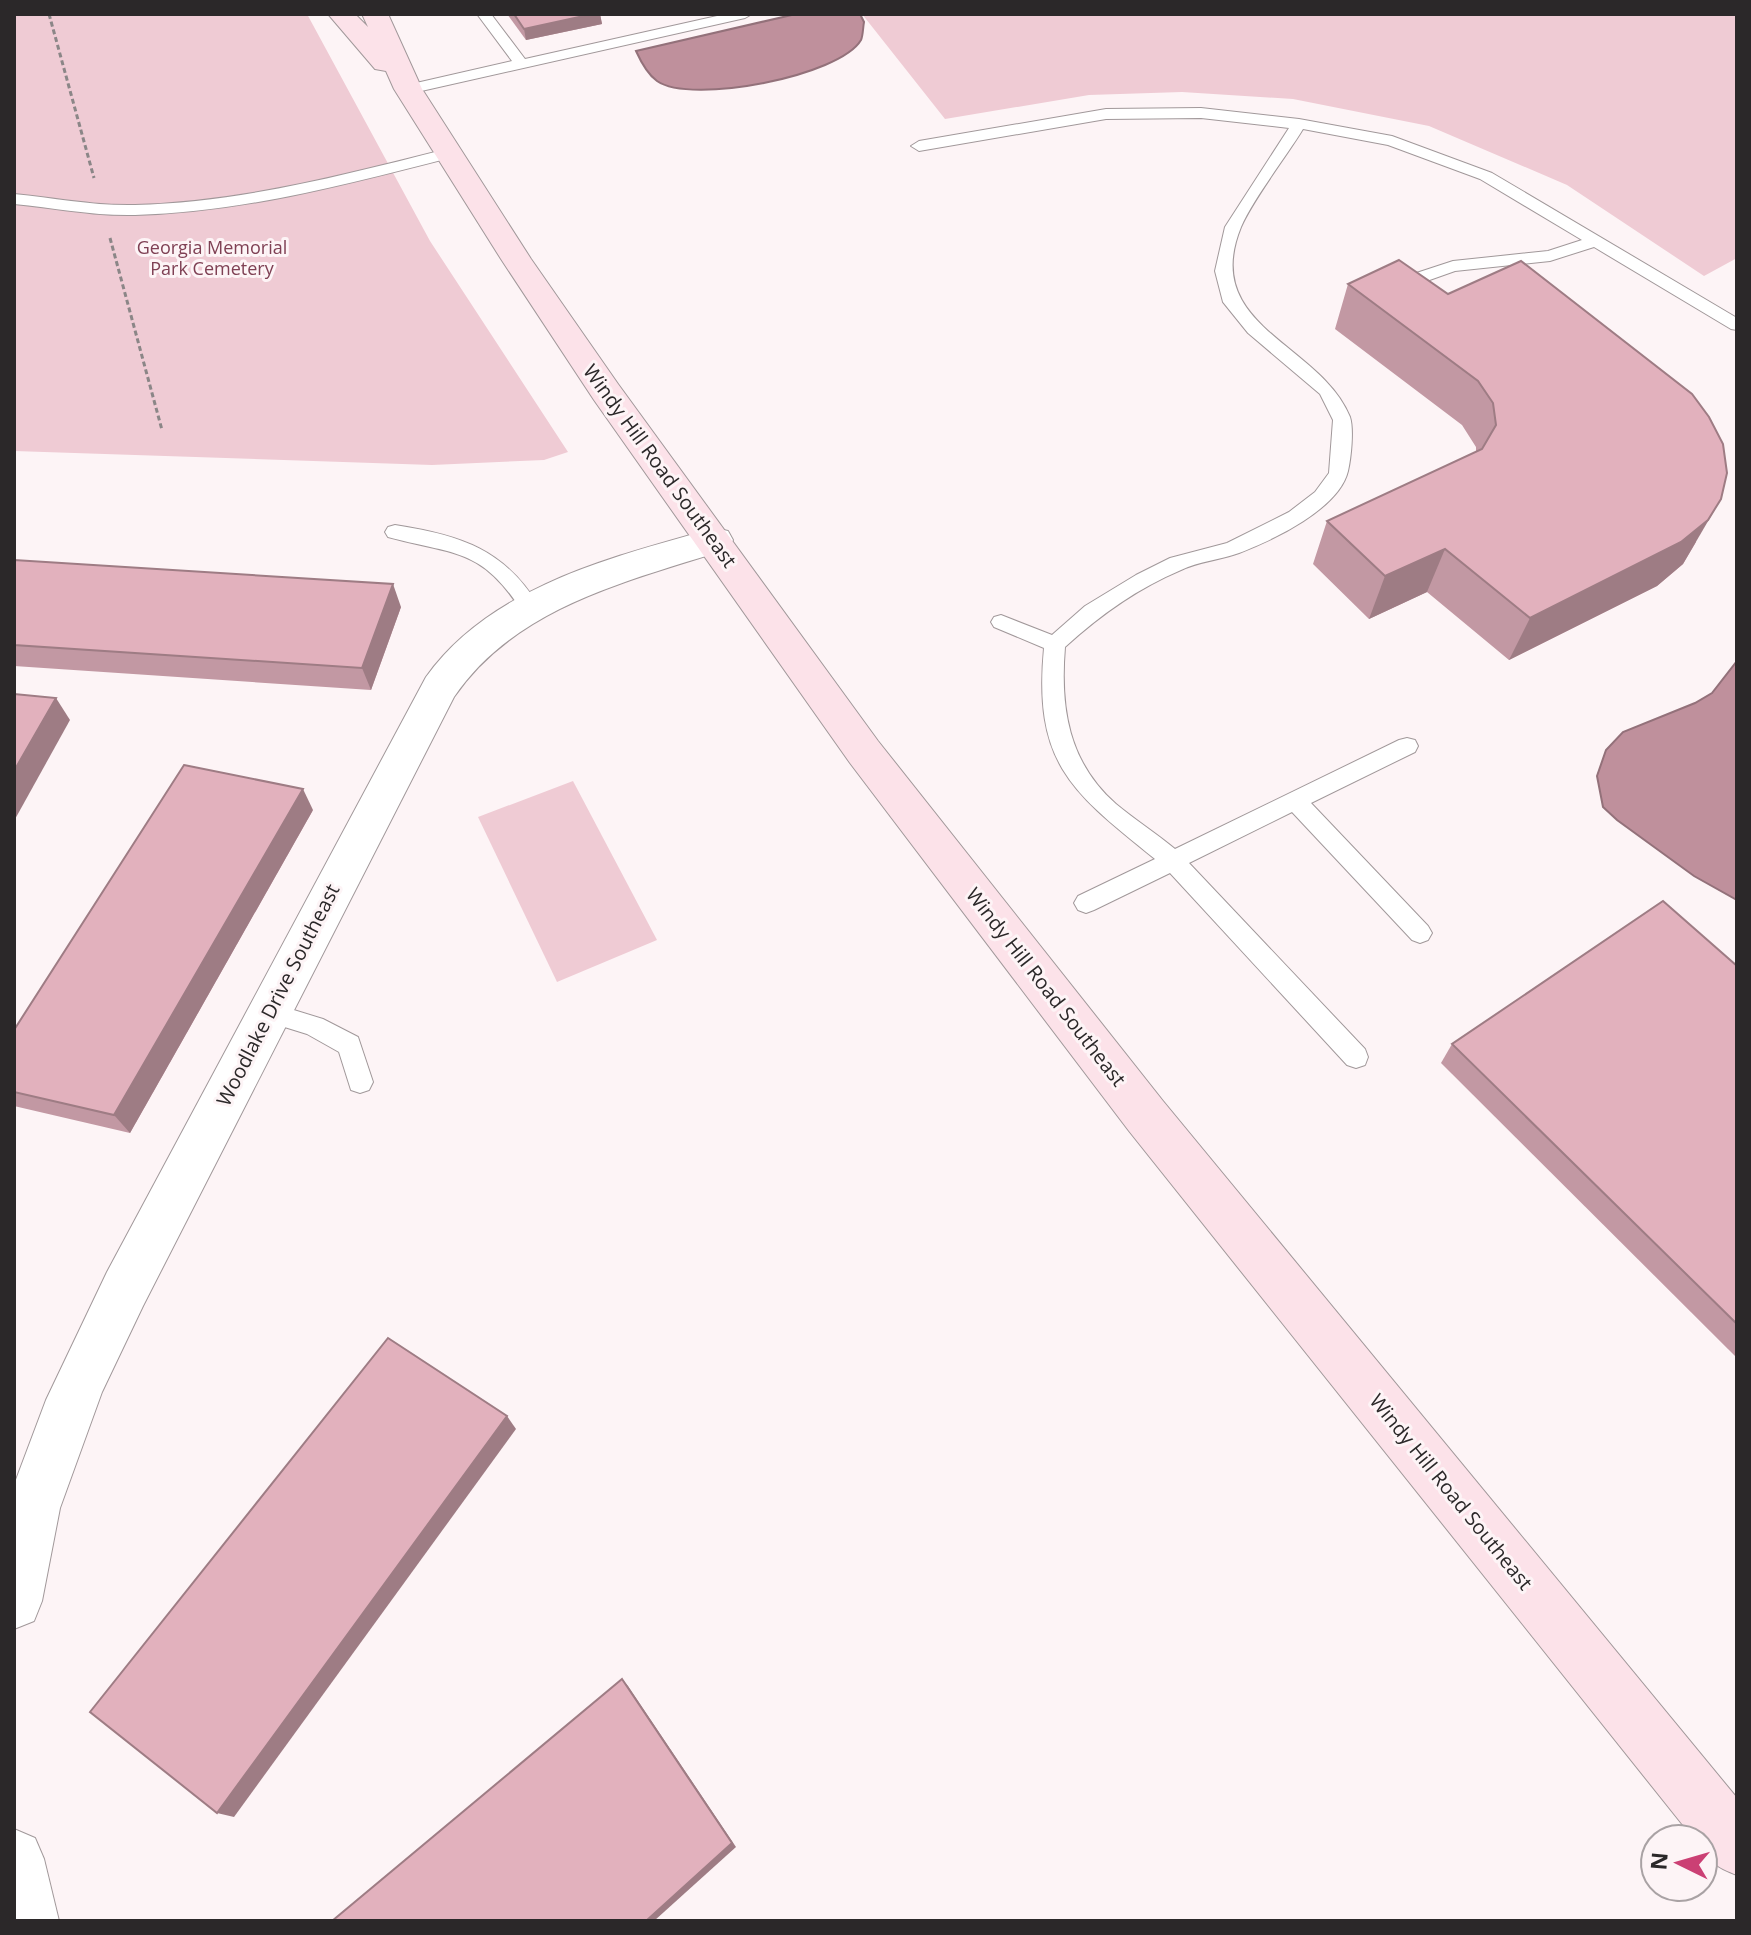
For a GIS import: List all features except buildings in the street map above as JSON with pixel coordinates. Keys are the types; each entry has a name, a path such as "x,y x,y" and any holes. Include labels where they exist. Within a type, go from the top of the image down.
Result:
{"main road":[{"name":"Windy Hill Road Southeast","path":"341,14 408,89"},
{"name":"Windy Hill Road Southeast","path":"375,14 408,89 447,154 606,392 864,752 1146,1116 1737,1845"}],"street":[{"name":"Woodlake Drive Southeast","path":"14,1601 20,1554 59,1427 109,1319 435,697 459,662 498,629 530,608 560,594 715,540"},
{"path":"14,1859 28,1921"}],"lane":[{"path":"484,14 521,64"},
{"path":"408,89 745,14"},
{"path":"919,146 1106,114 1201,113 1299,124 1392,141 1486,176 1737,325"},
{"path":"1299,124 1233,227 1223,271 1232,302 1254,329 1327,391 1342,420 1338,473 1322,497 1296,517 1233,548 1177,563 1092,611 1055,644 1050,692 1056,726 1078,775 1122,823 1173,861 1356,1057"},
{"path":"14,199 87,209 232,201 291,193 447,154"},
{"path":"1413,293 1401,284 1453,266 1550,256 1593,242"},
{"path":"395,532 441,538 481,556 516,582 530,608"},
{"path":"1001,622 1055,644"},
{"path":"1086,903 1407,746"},
{"path":"1295,801 1420,933"},
{"path":"271,1013 314,1026 349,1045 360,1082"}],"green space":[{"name":"Georgia Memorial Park Cemetery","path":"14,14 307,14 430,241 568,452 544,460 432,465 14,451"},
{"path":"862,14 1737,14 1737,258 1704,276 1567,185 1429,126 1293,99 1182,92 1089,95 945,119"},
{"path":"573,781 657,940 557,982 478,817"}],"shaded area":[{"path":"796,14 860,14 864,22 862,38 848,53 796,75 764,83 700,90 675,88 657,81 647,71 636,51"},
{"path":"1737,661 1737,900 1694,876 1617,820 1603,807 1597,776 1606,750 1623,732 1712,693"}]}
